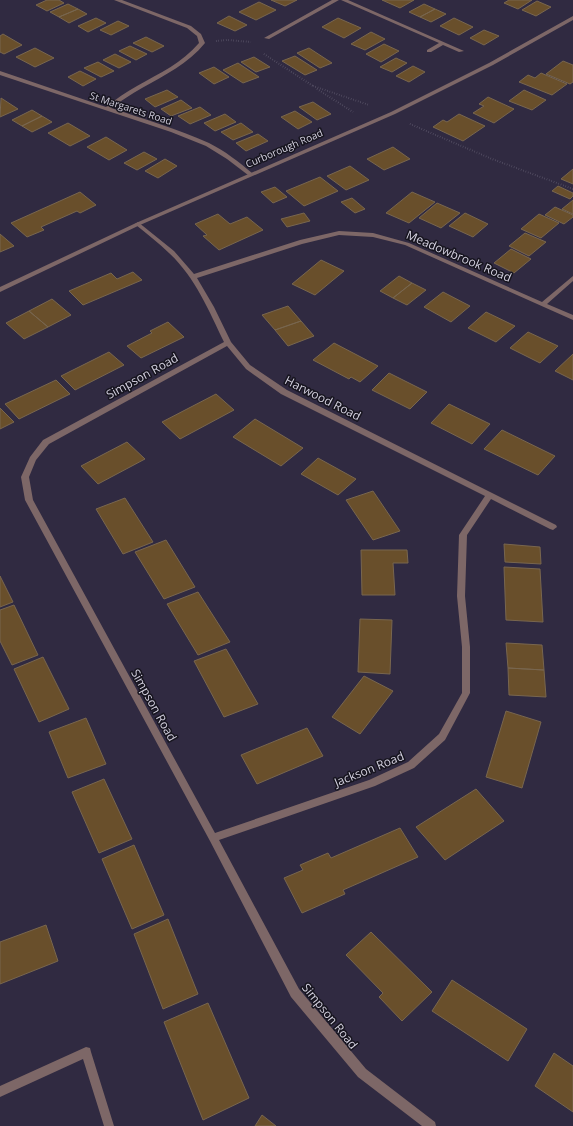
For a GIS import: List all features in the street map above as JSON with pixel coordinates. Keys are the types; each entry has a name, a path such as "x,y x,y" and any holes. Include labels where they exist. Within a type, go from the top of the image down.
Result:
{"street":[{"path":"106,109 128,93 177,66 197,50 202,43 199,34 189,27 117,0"},
{"path":"267,38 336,0"},
{"path":"344,0 461,51"},
{"name":"Curborough Road","path":"0,290 138,224 393,113 491,64 573,18"},
{"path":"276,32 284,37"},
{"path":"430,51 444,43"},
{"name":"St Margarets Road","path":"0,73 173,131 208,145 229,158 250,174"},
{"name":"Harwood Road","path":"138,224 172,252 193,277 211,307 228,343 248,367 284,392 553,527"},
{"name":"Meadowbrook Road","path":"193,277 300,242 340,233 373,235 407,244 573,318"},
{"path":"543,304 573,278"},
{"name":"Simpson Road","path":"228,343 46,442 33,459 25,477 29,500 213,838 295,993 362,1073 431,1126"},
{"name":"Jackson Road","path":"213,838 372,783 411,765 442,737 466,693 466,648 461,596 463,535 490,495"},
{"path":"0,1092 86,1052 109,1126"}],"path":[{"path":"202,43 227,40 246,43 253,47"},
{"path":"260,51 370,123"},
{"path":"313,86 393,113 411,124 492,159 573,189"}],"building":[{"path":"47,0 59,0 64,3 47,11 36,5"},
{"path":"271,0 297,0 285,6"},
{"path":"382,0 414,0 400,8"},
{"path":"509,0 532,0 518,9 504,3"},
{"path":"537,1 551,7 536,16 522,10"},
{"path":"259,2 276,10 256,20 239,12"},
{"path":"68,4 78,9 59,17 50,12"},
{"path":"424,4 435,9 420,17 409,12"},
{"path":"78,9 87,14 69,23 59,17"},
{"path":"435,9 446,14 431,22 420,17"},
{"path":"229,16 247,25 235,31 217,23"},
{"path":"96,18 106,23 88,32 78,26"},
{"path":"338,18 361,28 344,38 322,27"},
{"path":"454,18 473,27 459,35 440,26"},
{"path":"118,21 129,26 111,35 100,30"},
{"path":"484,30 499,36 484,45 470,38"},
{"path":"371,32 385,39 365,50 351,44"},
{"path":"3,34 22,45 4,54 0,52 0,36"},
{"path":"146,37 164,46 152,52 133,43"},
{"path":"384,44 399,51 381,62 366,54"},
{"path":"130,46 147,54 136,60 119,51"},
{"path":"35,48 54,58 35,67 16,57"},
{"path":"309,48 332,63 320,68 297,53"},
{"path":"115,54 131,62 119,68 103,60"},
{"path":"295,56 317,70 305,75 282,61"},
{"path":"254,57 270,67 256,72 241,62"},
{"path":"396,58 407,63 392,72 380,67"},
{"path":"563,61 573,65 573,82 570,84 546,74"},
{"path":"98,62 114,71 101,77 84,68"},
{"path":"238,63 259,77 243,83 223,70"},
{"path":"413,66 425,72 409,82 396,76"},
{"path":"214,67 229,77 214,84 199,73"},
{"path":"80,71 96,79 83,86 68,77"},
{"path":"541,73 567,84 552,95 519,82 528,75 535,78"},
{"path":"167,90 178,97 155,107 145,99"},
{"path":"524,90 546,100 532,110 509,101"},
{"path":"488,97 514,109 494,123 473,113 484,106 479,104"},
{"path":"1,98 18,109 0,117"},
{"path":"181,100 192,108 171,116 161,109"},
{"path":"313,102 331,114 317,120 299,107"},
{"path":"200,107 211,115 190,124 178,116"},
{"path":"32,110 42,116 22,126 12,120"},
{"path":"295,111 312,122 298,129 281,117"},
{"path":"225,114 236,122 215,131 204,123"},
{"path":"459,114 485,126 463,141 433,127 443,120 447,122"},
{"path":"42,116 52,122 32,132 22,126"},
{"path":"68,123 90,136 70,146 48,133"},
{"path":"241,123 253,132 233,140 221,132"},
{"path":"258,134 268,141 246,151 236,143"},
{"path":"106,137 127,150 109,160 87,147"},
{"path":"393,147 410,159 384,170 367,159"},
{"path":"144,152 157,159 137,170 124,163"},
{"path":"165,159 177,166 158,178 145,171"},
{"path":"350,166 369,180 346,190 327,176"},
{"path":"573,169 573,184 561,179"},
{"path":"320,177 338,191 304,206 286,191"},
{"path":"558,186 573,193 573,196 570,199 552,191"},
{"path":"275,187 287,197 273,203 261,192"},
{"path":"80,192 96,205 80,213 77,211 41,227 44,230 27,237 11,223"},
{"path":"412,192 435,202 409,223 386,213"},
{"path":"352,198 365,209 355,213 341,202"},
{"path":"573,200 573,214 562,209"},
{"path":"437,203 460,213 441,228 419,218"},
{"path":"555,207 573,215 573,217 564,224 545,215"},
{"path":"304,213 310,221 287,227 281,219"},
{"path":"465,213 488,224 473,237 449,226"},
{"path":"218,214 230,224 247,217 263,230 219,250 203,236 207,235 195,224"},
{"path":"539,214 559,223 541,238 521,229"},
{"path":"525,233 546,242 529,256 509,246"},
{"path":"0,234 14,246 0,252"},
{"path":"511,249 531,259 514,273 494,263"},
{"path":"321,260 344,271 315,295 292,284"},
{"path":"133,272 142,280 83,305 69,291 111,273 117,279"},
{"path":"399,276 412,283 393,298 380,291"},
{"path":"412,283 426,290 407,305 393,298"},
{"path":"443,292 470,306 451,322 424,307"},
{"path":"52,299 71,315 48,327 29,311"},
{"path":"288,306 301,321 275,330 262,315"},
{"path":"29,311 48,327 24,339 6,323"},
{"path":"486,312 515,326 496,342 468,328"},
{"path":"301,321 314,336 288,346 275,330"},
{"path":"168,322 184,337 141,358 127,346 152,333 150,331"},
{"path":"528,332 558,346 540,363 510,348"},
{"path":"334,343 378,366 360,382 351,377 349,379 313,360"},
{"path":"109,352 124,365 75,390 61,376"},
{"path":"573,354 573,380 555,371"},
{"path":"389,373 427,392 410,409 372,390"},
{"path":"56,380 70,394 19,419 5,404"},
{"path":"216,394 234,410 180,439 162,422"},
{"path":"449,404 490,424 472,444 431,423"},
{"path":"0,408 14,422 0,429"},
{"path":"255,419 303,448 281,466 233,437"},
{"path":"502,430 555,456 538,475 484,449"},
{"path":"127,442 145,459 98,484 81,466"},
{"path":"318,458 356,479 338,495 301,474"},
{"path":"373,491 400,531 373,540 346,500"},
{"path":"125,498 153,542 123,554 96,509"},
{"path":"166,540 195,587 164,599 135,552"},
{"path":"504,544 540,547 541,564 505,562"},
{"path":"361,550 407,550 408,563 393,563 395,595 362,595"},
{"path":"504,567 540,569 543,622 506,620"},
{"path":"0,576 13,602 0,607"},
{"path":"198,592 230,642 198,655 167,604"},
{"path":"14,605 38,655 12,665 0,641 0,610"},
{"path":"360,619 392,620 390,674 358,672"},
{"path":"506,643 542,645 544,670 508,668"},
{"path":"226,649 258,704 224,717 194,661"},
{"path":"43,657 69,709 39,722 14,669"},
{"path":"508,668 544,670 546,697 509,695"},
{"path":"364,676 393,691 360,734 332,717"},
{"path":"506,711 541,722 522,788 486,777"},
{"path":"86,718 106,764 68,778 49,732"},
{"path":"307,728 323,756 257,784 241,755"},
{"path":"104,779 132,839 99,853 72,792"},
{"path":"476,789 504,821 445,860 416,827"},
{"path":"400,828 418,857 343,890 345,894 302,913 284,878 303,870 300,865 328,853 331,858"},
{"path":"134,845 164,915 132,929 102,859"},
{"path":"168,919 198,994 163,1009 134,934"},
{"path":"46,925 58,961 0,984 0,942"},
{"path":"371,932 432,992 402,1021 379,997 383,993 346,955"},
{"path":"452,980 527,1029 508,1061 432,1011"},
{"path":"208,1003 249,1098 203,1120 164,1022"},
{"path":"554,1053 573,1066 573,1112 535,1086"},
{"path":"262,1115 276,1126 255,1126"}]}
